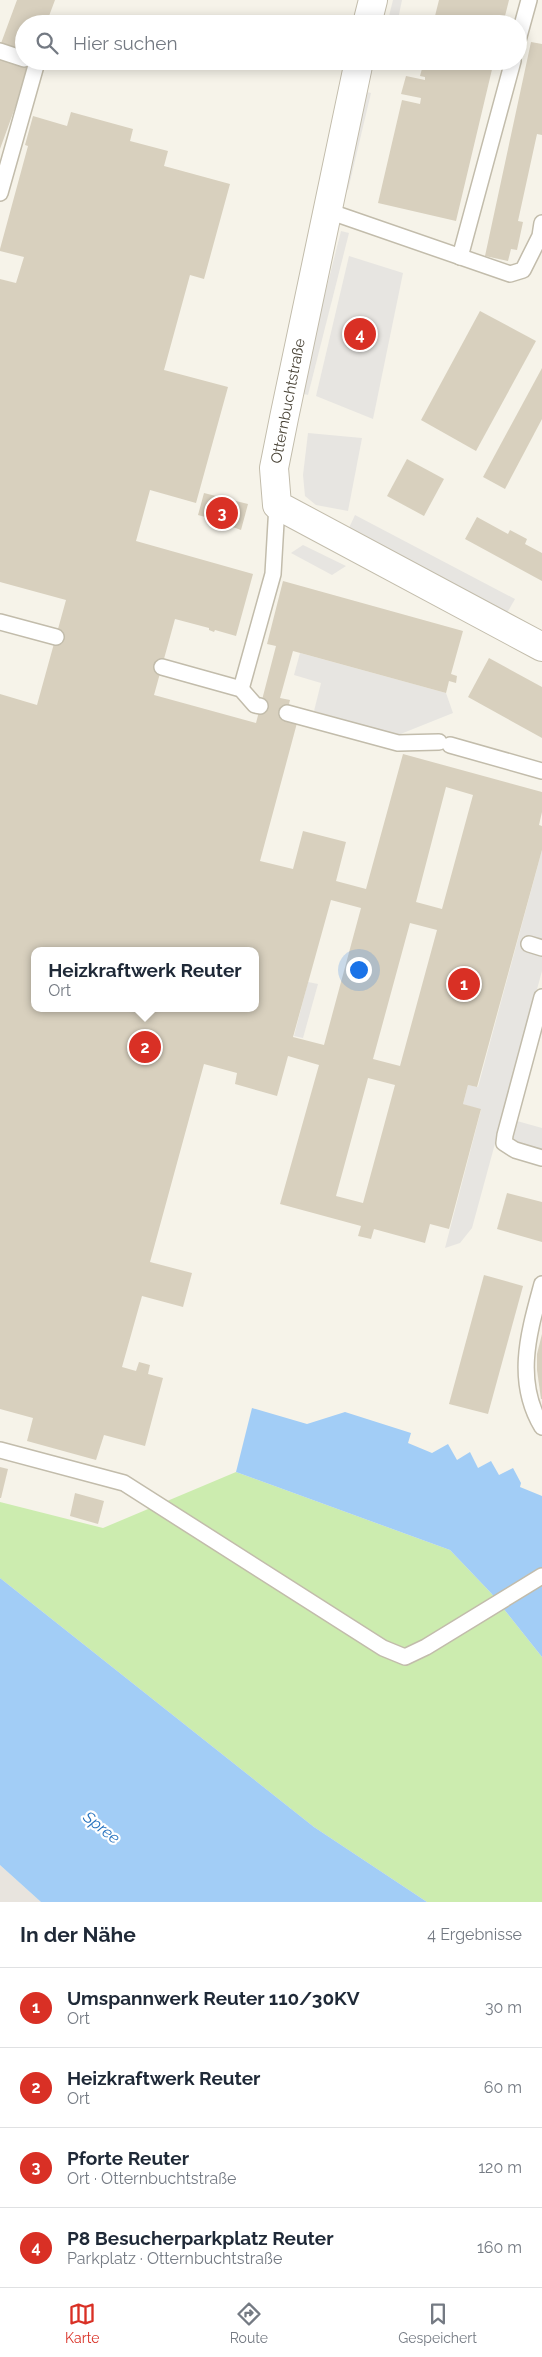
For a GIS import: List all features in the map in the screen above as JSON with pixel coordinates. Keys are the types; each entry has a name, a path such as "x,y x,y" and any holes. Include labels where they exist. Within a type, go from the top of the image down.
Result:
{"street":[{"path":"369,15 372,0"},
{"name":"Otternbuchtstraße","path":"277,505 274,468 357,70"},
{"path":"277,505 542,647"}],"lane":[{"path":"525,15 529,0"},
{"path":"0,51 15,56"},
{"path":"0,193 35,70"},
{"path":"460,257 511,70"},
{"path":"328,211 510,274 523,270 540,236 542,223"},
{"path":"241,689 273,574 277,505"},
{"path":"0,622 56,637"},
{"path":"162,667 241,689 255,705 260,706"},
{"path":"287,713 398,743 444,744 542,771"},
{"path":"542,997 504,1135 504,1143 515,1150 542,1158"},
{"path":"542,1284 527,1337 526,1377 537,1419 542,1427"},
{"path":"0,1450 124,1483 383,1648 404,1657 426,1648 542,1576"}],"shaded area":[{"path":"393,0 402,0 399,15 389,15"},
{"path":"362,91 371,93 348,190 340,188"},
{"path":"341,231 349,233 308,395 300,393"},
{"path":"349,256 403,273 373,419 316,396"},
{"path":"308,433 362,438 348,511 316,505 305,496 303,475"},
{"path":"355,515 515,599 507,613 348,530"},
{"path":"303,545 346,566 332,575 291,553"},
{"path":"300,653 446,693 453,713 398,735 314,711 321,683 294,675"},
{"path":"542,850 542,971 472,1228 460,1243 445,1248 481,1110 463,1104 468,1085 478,1087"},
{"path":"308,982 318,984 303,1038 294,1036"},
{"path":"517,1121 542,1128 542,1151 519,1145 512,1137"},
{"path":"0,1865 41,1902 0,1902"}],"green space":[{"path":"236,1472 450,1550 491,1593 542,1657 542,1902 427,1902 314,1827 0,1578 0,1502 103,1528"}],"water":[{"path":"252,1408 307,1424 345,1412 411,1433 408,1443 432,1453 448,1444 457,1460 470,1452 478,1468 491,1461 499,1475 513,1468 521,1483 520,1487 542,1496 542,1657 491,1593 450,1550 236,1472"},
{"name":"Spree","path":"0,1578 314,1827 427,1902 41,1902 0,1865"}],"building":[{"path":"17,0 55,0 49,15 15,15 15,70 29,70 0,149 0,46"},
{"path":"439,0 509,0 505,15 435,15"},
{"path":"531,42 542,44 542,135 537,134 518,221 523,222 517,250 511,249 508,261 485,256 525,70 527,70"},
{"path":"422,70 492,70 456,221 378,203 402,100 420,104 421,98 401,94 406,76 425,80 425,77 420,76"},
{"path":"71,112 133,129 130,141 168,151 164,166 230,184 204,279 190,275 164,370 228,387 196,503 150,490 136,541 253,574 236,636 215,630 214,632 209,630 209,628 175,619 154,695 256,723 276,646 267,644 283,581 463,631 451,674 457,676 456,683 449,681 446,693 293,651 280,698 290,700 285,720 297,723 260,861 293,869 303,831 346,842 336,881 366,889 403,754 542,792 542,812 539,825 542,826 542,850 477,1087 468,1085 463,1104 481,1109 449,1229 430,1224 425,1243 374,1229 371,1239 358,1236 361,1226 280,1204 319,1065 288,1056 277,1096 235,1084 237,1073 204,1064 150,1262 192,1273 183,1307 142,1296 122,1367 136,1371 139,1362 150,1365 148,1374 163,1378 145,1446 104,1435 96,1460 27,1441 33,1418 0,1409 0,694 37,705 66,600 0,582 0,279 16,283 24,257 0,251 0,249 28,146 25,145 33,116 67,126","holes":["446,787 473,795 442,909 416,902","331,900 361,908 324,1045 293,1037","410,923 437,930 400,1066 373,1059","368,1078 395,1085 363,1203 336,1196"]},
{"path":"480,311 536,341 476,451 421,420"},
{"path":"542,368 542,419 505,489 483,477"},
{"path":"407,459 444,479 424,516 387,496"},
{"path":"204,493 248,504 241,530 230,526 231,524 198,515"},
{"path":"477,517 508,534 510,530 527,539 525,544 542,553 542,581 465,539"},
{"path":"489,658 542,687 542,738 468,697"},
{"path":"507,1193 542,1202 542,1242 497,1229"},
{"path":"484,1275 523,1286 488,1414 449,1404"},
{"path":"542,1334 542,1399 541,1399 537,1354"},
{"path":"0,1467 8,1469 1,1498 0,1498"},
{"path":"75,1493 104,1501 98,1524 70,1516"}],"place":[{"name":"P8 Besucherparkplatz Reuter","path":"360,334"},
{"name":"Pforte Reuter","path":"222,513"},
{"name":"Umspannwerk Reuter 110/30KV","path":"464,984"},
{"name":"Heizkraftwerk Reuter","path":"145,1047"}]}
